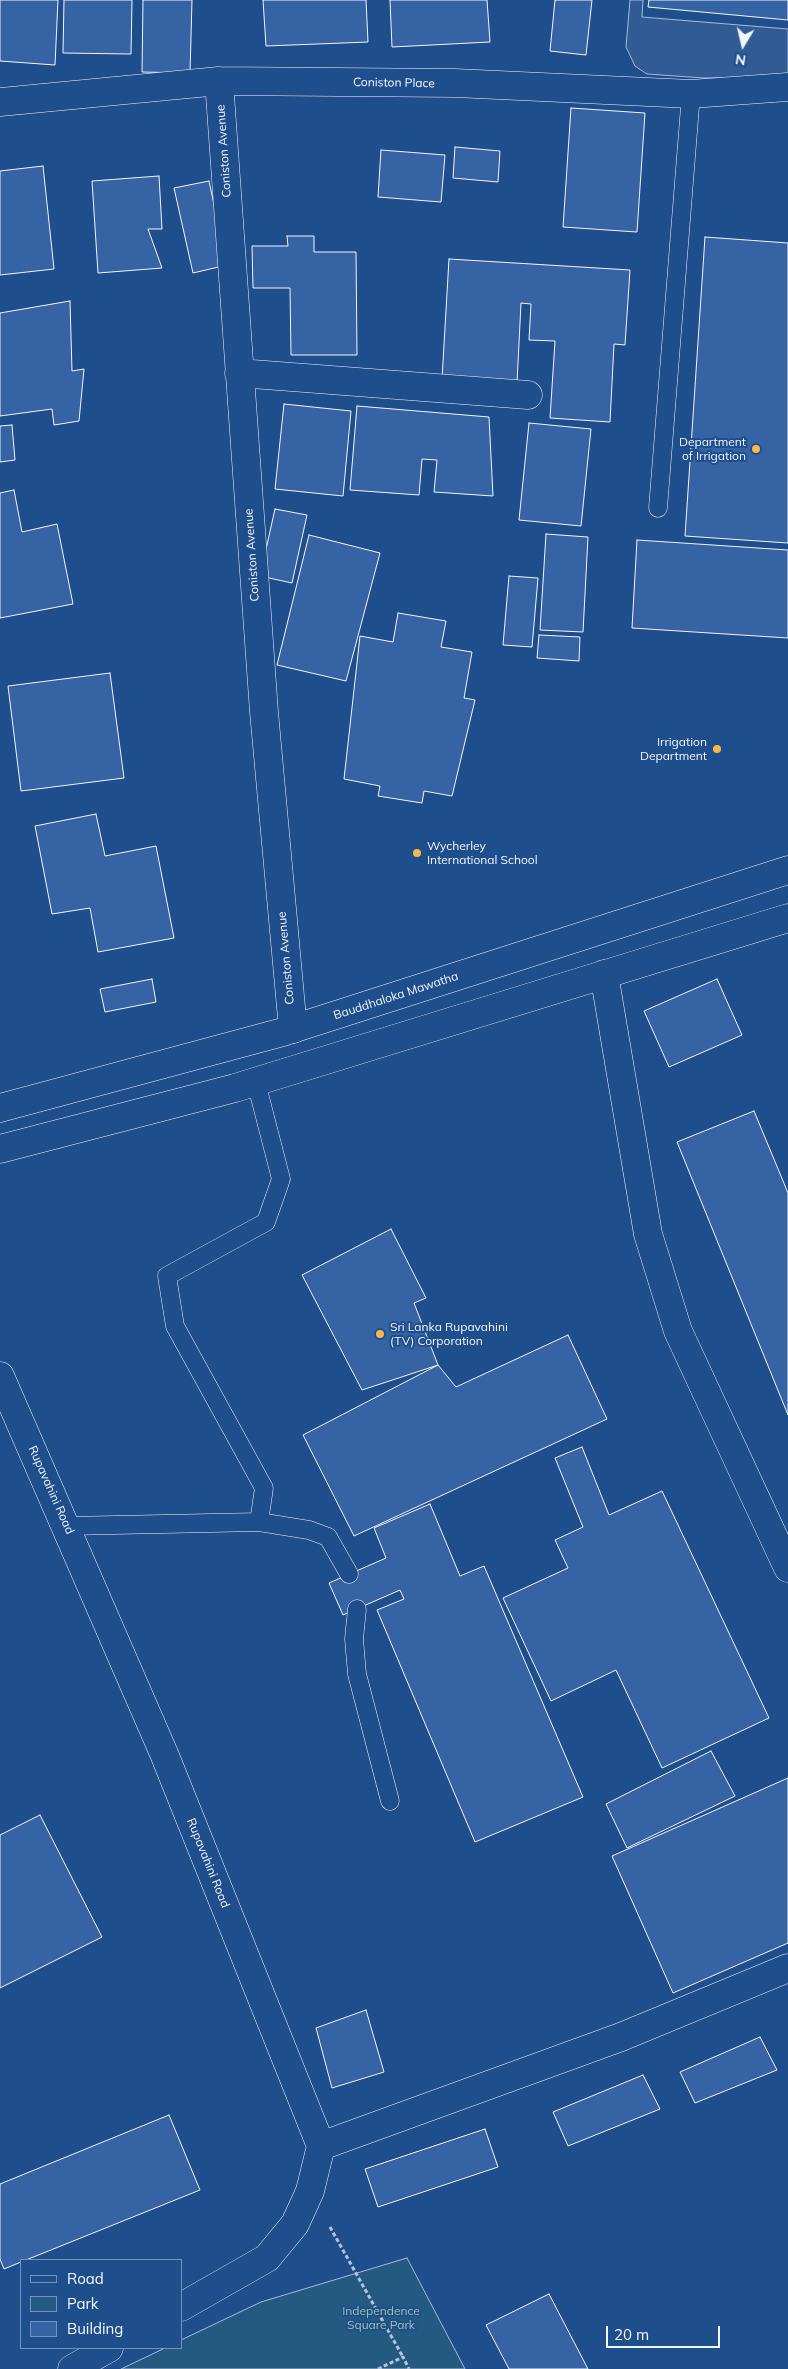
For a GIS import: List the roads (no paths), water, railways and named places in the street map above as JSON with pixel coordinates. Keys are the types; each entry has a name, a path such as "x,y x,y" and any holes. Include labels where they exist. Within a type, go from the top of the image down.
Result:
{"street":[{"name":"Coniston Place","path":"0,102 219,81 455,84 691,94 788,87"},
{"name":"Coniston Avenue","path":"219,81 264,712 293,1028"},
{"path":"240,372 528,394"},
{"name":"Bauddhaloka Mawatha","path":"0,1108 293,1028 788,870"},
{"path":"0,1149 256,1082 788,918"},
{"path":"604,974 648,1234 678,1331 788,1568"},
{"name":"Rupavahini Road","path":"0,1376 67,1526 165,1756 321,2146"},
{"path":"182,2306 267,2258 295,2224 310,2191 321,2146 621,2037 788,1968"},
{"path":"72,2369 107,2349"}],"lane":[{"path":"658,508 691,94"},
{"path":"256,1082 281,1179 266,1222 167,1276 175,1326 264,1488 259,1522"},
{"path":"67,1526 259,1522 309,1530 328,1538 349,1574"},
{"path":"357,1609 354,1639 357,1674 390,1801"}],"place":[{"name":"Department of Irrigation","path":"756,449"},
{"name":"Irrigation Department","path":"717,749"},
{"name":"Wycherley International School","path":"417,853"},
{"name":"Sri Lanka Rupavahini (TV) Corporation","path":"380,1334"}],"park label":[{"name":"Independence Square Park","path":"381,2318"}]}
